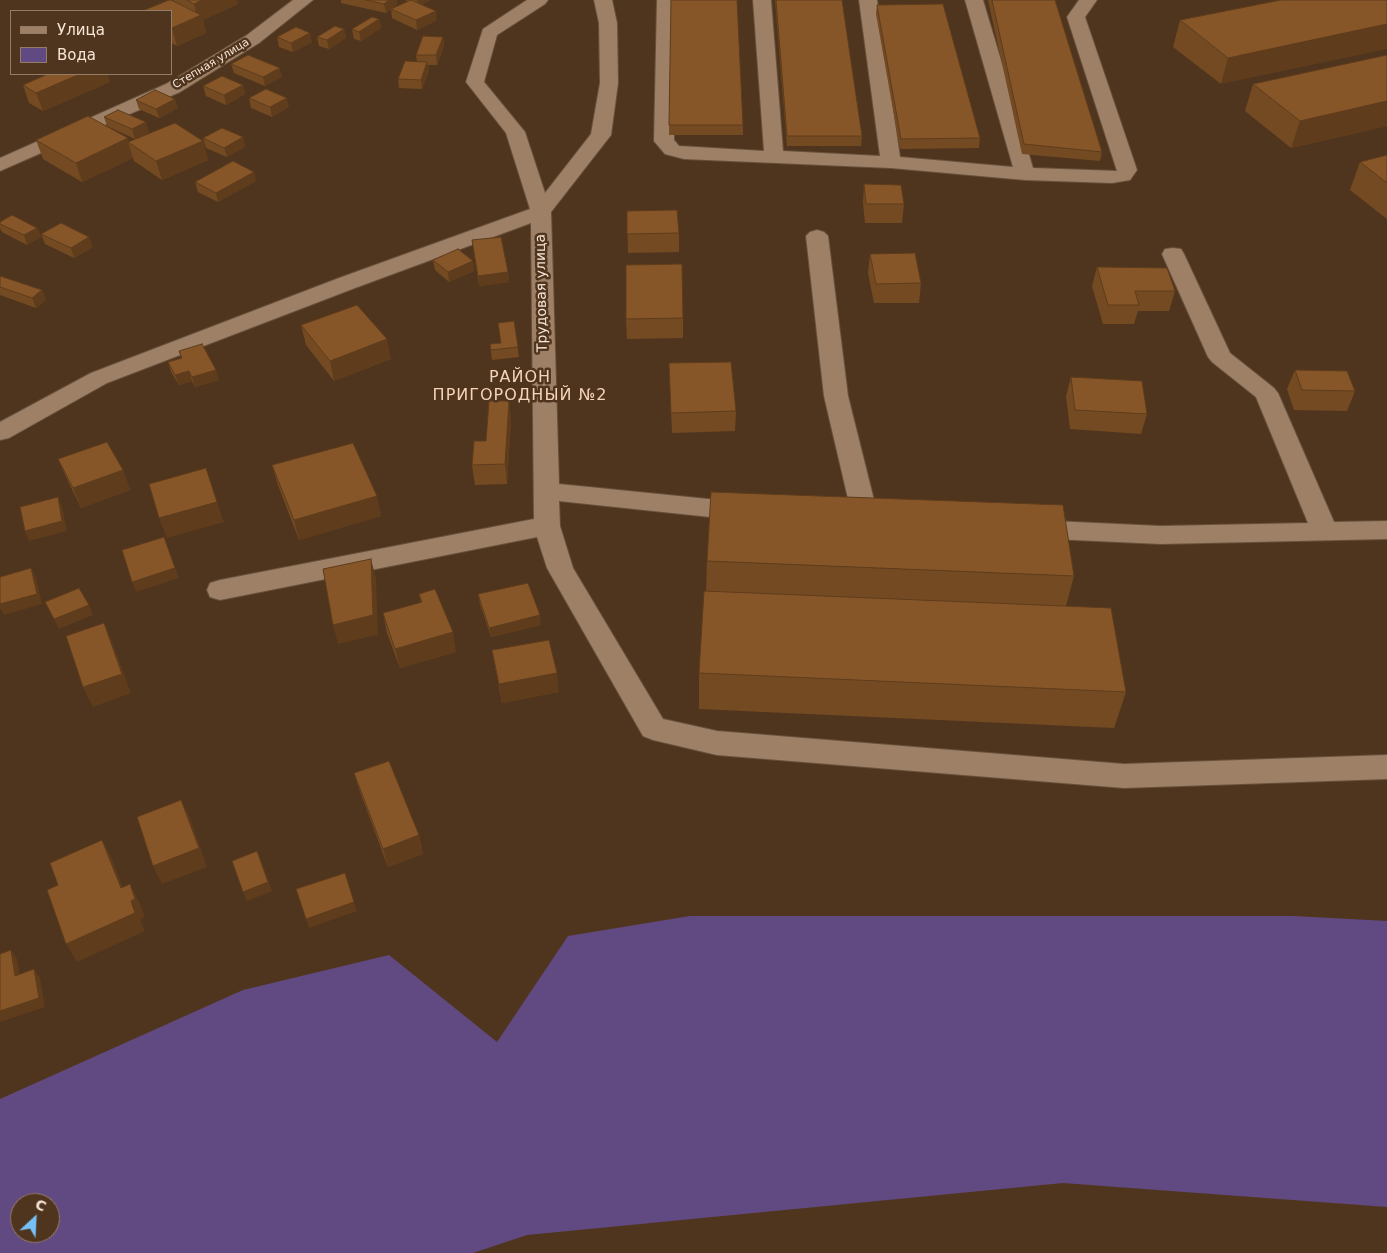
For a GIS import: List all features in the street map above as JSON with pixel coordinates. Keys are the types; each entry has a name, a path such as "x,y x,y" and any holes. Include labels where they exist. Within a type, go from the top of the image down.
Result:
{"street":[{"name":"Степная улица","path":"0,165 173,88 253,39 304,0"},
{"name":"Трудовая улица","path":"539,0 489,33 475,82 515,132 541,212 547,526 560,568 653,728 717,743 1124,776 1387,767"},
{"path":"0,432 98,378 347,283 541,212 601,135 609,83 608,23 603,0"},
{"path":"666,0 664,141 672,150 684,153 891,162 1025,174 1123,176 1127,170 1076,17 1088,0"},
{"path":"762,0 774,157"},
{"path":"868,0 891,162"},
{"path":"974,0 1025,174"},
{"path":"817,236 836,396 866,520"},
{"path":"1173,254 1220,356 1266,393 1325,532"},
{"path":"546,491 768,514"},
{"path":"220,590 547,526"},
{"path":"1004,527 1161,536 1387,530"}],"water":[{"path":"690,916 1294,916 1387,921 1387,1207 1063,1183 527,1235 473,1253 0,1253 0,1099 243,990 389,955 497,1042 568,936"}],"building":[{"path":"171,0 201,15 172,28 172,10 144,10"},
{"path":"187,0 202,0 194,4"},
{"path":"366,0 389,0 384,4"},
{"path":"411,0 436,11 416,20 391,9"},
{"path":"671,0 737,0 743,125 669,125"},
{"path":"776,0 842,0 862,136 787,136"},
{"path":"992,0 1055,0 1102,152 1024,144"},
{"path":"1281,0 1387,0 1387,24 1228,58 1180,20"},
{"path":"943,4 980,138 901,139 877,5"},
{"path":"372,17 379,19 359,32 352,29"},
{"path":"335,26 344,29 327,40 317,37"},
{"path":"296,27 310,33 291,43 277,37"},
{"path":"423,36 443,37 436,55 416,55"},
{"path":"248,55 280,68 263,77 231,64"},
{"path":"1387,55 1387,101 1300,121 1253,84"},
{"path":"405,61 427,62 421,80 398,79"},
{"path":"46,75 78,75 36,93 23,85"},
{"path":"222,76 243,85 224,95 203,86"},
{"path":"266,89 287,98 270,107 249,98"},
{"path":"155,90 175,99 156,109 136,100"},
{"path":"118,110 146,122 132,129 104,117"},
{"path":"88,116 128,138 76,163 36,140"},
{"path":"175,123 203,141 156,161 128,142"},
{"path":"222,128 243,137 224,148 203,138"},
{"path":"1387,155 1387,183 1360,162"},
{"path":"233,161 254,172 216,193 195,182"},
{"path":"864,184 901,185 904,204 866,204"},
{"path":"677,210 679,233 627,234 627,211"},
{"path":"12,215 37,228 24,235 0,224 0,222"},
{"path":"61,223 89,237 71,248 41,234"},
{"path":"501,237 508,272 478,276 472,240"},
{"path":"458,249 473,261 448,272 433,260"},
{"path":"915,253 921,283 876,284 870,254"},
{"path":"682,264 683,318 626,319 626,265"},
{"path":"1097,267 1167,268 1175,291 1135,291 1139,305 1108,305"},
{"path":"0,276 42,290 32,298 0,287"},
{"path":"357,305 387,339 330,361 301,325"},
{"path":"514,321 518,347 491,350 490,344 501,343 498,323"},
{"path":"202,344 216,370 192,377 189,371 175,375 168,362 182,358 179,351"},
{"path":"731,362 736,411 671,413 669,363"},
{"path":"1295,370 1347,371 1355,391 1302,390"},
{"path":"1071,377 1142,381 1147,414 1075,410"},
{"path":"489,401 509,401 505,464 472,465 474,441 486,441"},
{"path":"107,442 123,470 73,488 58,459"},
{"path":"353,443 377,496 294,520 272,465"},
{"path":"206,468 217,502 159,518 149,484"},
{"path":"711,492 1063,505 1074,576 707,561"},
{"path":"58,497 62,521 25,531 20,507"},
{"path":"164,537 175,568 132,582 122,550"},
{"path":"371,559 373,615 333,625 323,569"},
{"path":"31,568 37,594 0,604 0,577"},
{"path":"528,583 540,615 489,628 478,594"},
{"path":"79,588 89,605 54,619 45,602"},
{"path":"435,589 453,632 395,649 383,613 422,602 419,594"},
{"path":"704,591 1111,608 1126,692 699,673"},
{"path":"104,623 122,674 83,687 66,636"},
{"path":"549,640 557,673 499,684 492,650"},
{"path":"389,761 419,835 383,849 354,773"},
{"path":"181,800 199,848 153,866 137,817"},
{"path":"102,840 121,888 130,884 135,899 131,901 135,913 66,944 47,890 58,885 50,863"},
{"path":"257,851 268,882 243,892 232,861"},
{"path":"345,873 354,902 306,919 296,889"},
{"path":"11,950 15,976 34,969 39,998 0,1011 0,954"}],"district":[{"name":"РАЙОН ПРИГОРОДНЫЙ №2","path":"520,387"}]}
